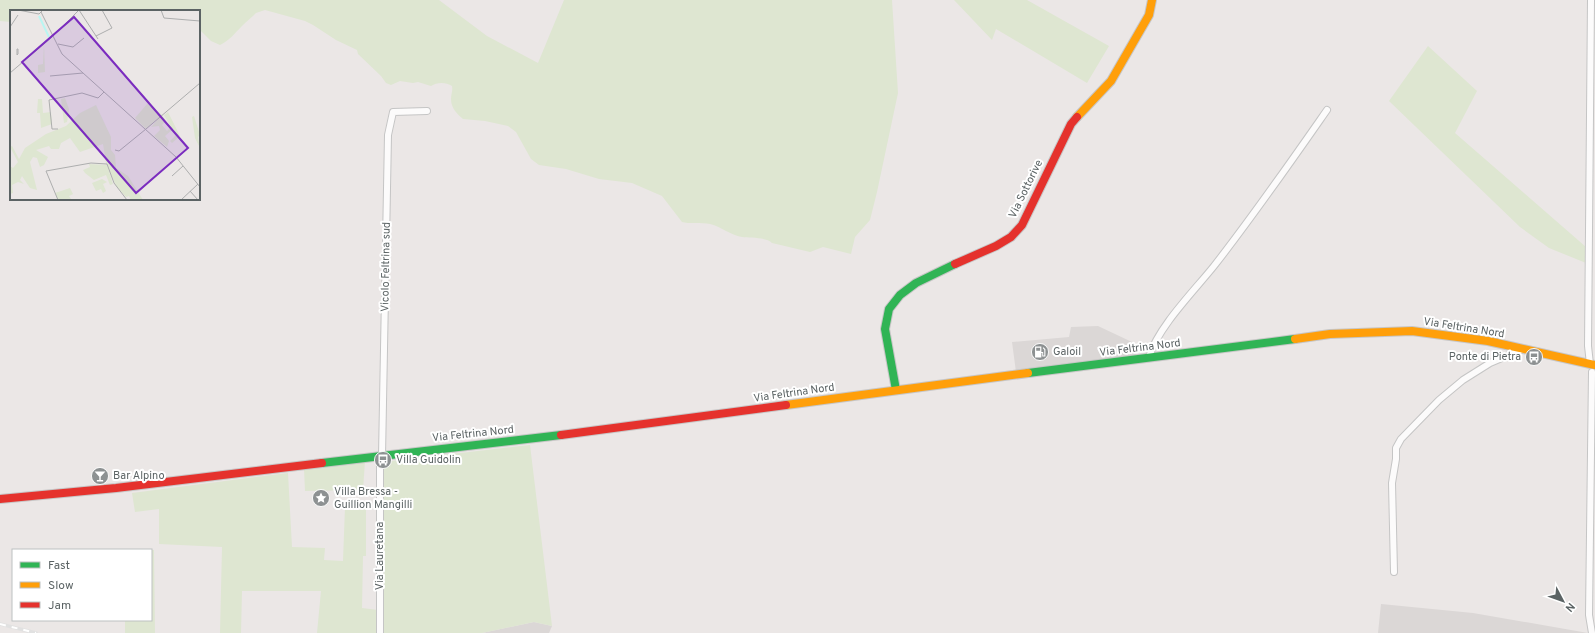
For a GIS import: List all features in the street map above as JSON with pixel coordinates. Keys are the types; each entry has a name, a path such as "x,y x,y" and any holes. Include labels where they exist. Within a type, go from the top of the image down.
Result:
{"main road":[{"name":"Via Sottorive","path":"896,390 885,327 890,307 897,297 912,286 933,274 994,247 1012,236 1022,225 1070,124 1111,81 1149,15 1152,0"},
{"name":"Via Feltrina Nord","path":"0,499 116,488 590,432 896,390 1330,334 1412,331 1488,341 1592,367"}],"street":[{"path":"1591,0 1588,346 1592,367 1589,615 1592,633"},
{"path":"1149,357 1157,340 1176,312 1262,204 1327,110"},
{"name":"Vicolo Feltrina sud","path":"381,456 388,135 393,112 427,111"},
{"path":"1394,572 1392,483 1396,459 1396,448 1401,439 1439,400 1463,380 1490,363 1522,349"},
{"name":"Via Lauretana","path":"380,633 381,456"}],"shaded area":[{"path":"1098,326 1132,342 1137,357 1016,372 1012,342 1069,337 1071,327"},
{"path":"1381,604 1473,613 1588,633 1378,633"},
{"path":"534,622 552,626 549,633 482,633"}],"green space":[{"path":"0,0 439,0 487,36 538,63 564,0 892,0 898,93 870,220 855,237 851,254 823,247 810,252 772,243 762,239 738,236 710,224 682,222 662,196 632,183 599,179 566,169 539,165 531,159 516,132 508,126 485,121 463,119 452,105 452,86 444,83 431,86 418,82 413,83 400,81 391,85 386,83 381,76 358,54 357,50 336,40 305,21 265,10 256,13 229,39 220,45 211,41 200,30 200,10 10,10 10,22 0,21"},
{"path":"954,0 1027,0 1109,46 1087,83 996,29 992,40"},
{"path":"1428,46 1477,91 1455,133 1586,247 1586,263 1549,248 1520,227 1389,101"},
{"path":"530,445 552,626 534,622 482,633 382,633 384,539 383,462"},
{"path":"365,461 363,490 305,491 304,469"},
{"path":"288,473 292,547 325,548 324,560 343,561 345,507 366,506 366,556 363,556 362,608 378,610 378,633 317,633 321,591 242,591 241,633 220,633 222,547 159,544 159,509 135,512 132,493"},
{"path":"152,550 154,550 155,633 125,633 125,621 152,621"}],"railway":[{"path":"0,624 36,633"}],"traffic: fast":[{"path":"896,390 885,329 889,309 900,295 916,283 955,264"},
{"path":"1028,373 1295,339"},
{"path":"322,463 561,435"}],"traffic: slow":[{"path":"1077,117 1111,81 1149,15 1152,0"},
{"path":"1295,339 1330,334 1412,331 1488,341 1595,365"},
{"path":"786,405 1028,373"}],"traffic: jam":[{"path":"955,264 996,246 1011,237 1022,225 1071,124 1077,117"},
{"path":"561,435 786,405"},
{"path":"0,499 116,488 322,463"}],"place":[{"name":"Galoil","path":"1040,352"},
{"name":"Ponte di Pietra","path":"1534,357"},
{"name":"Villa Guidolin","path":"383,460"},
{"name":"Bar Alpino","path":"100,476"},
{"name":"Villa Bressa - Guillion Mangilli","path":"321,498"}]}
